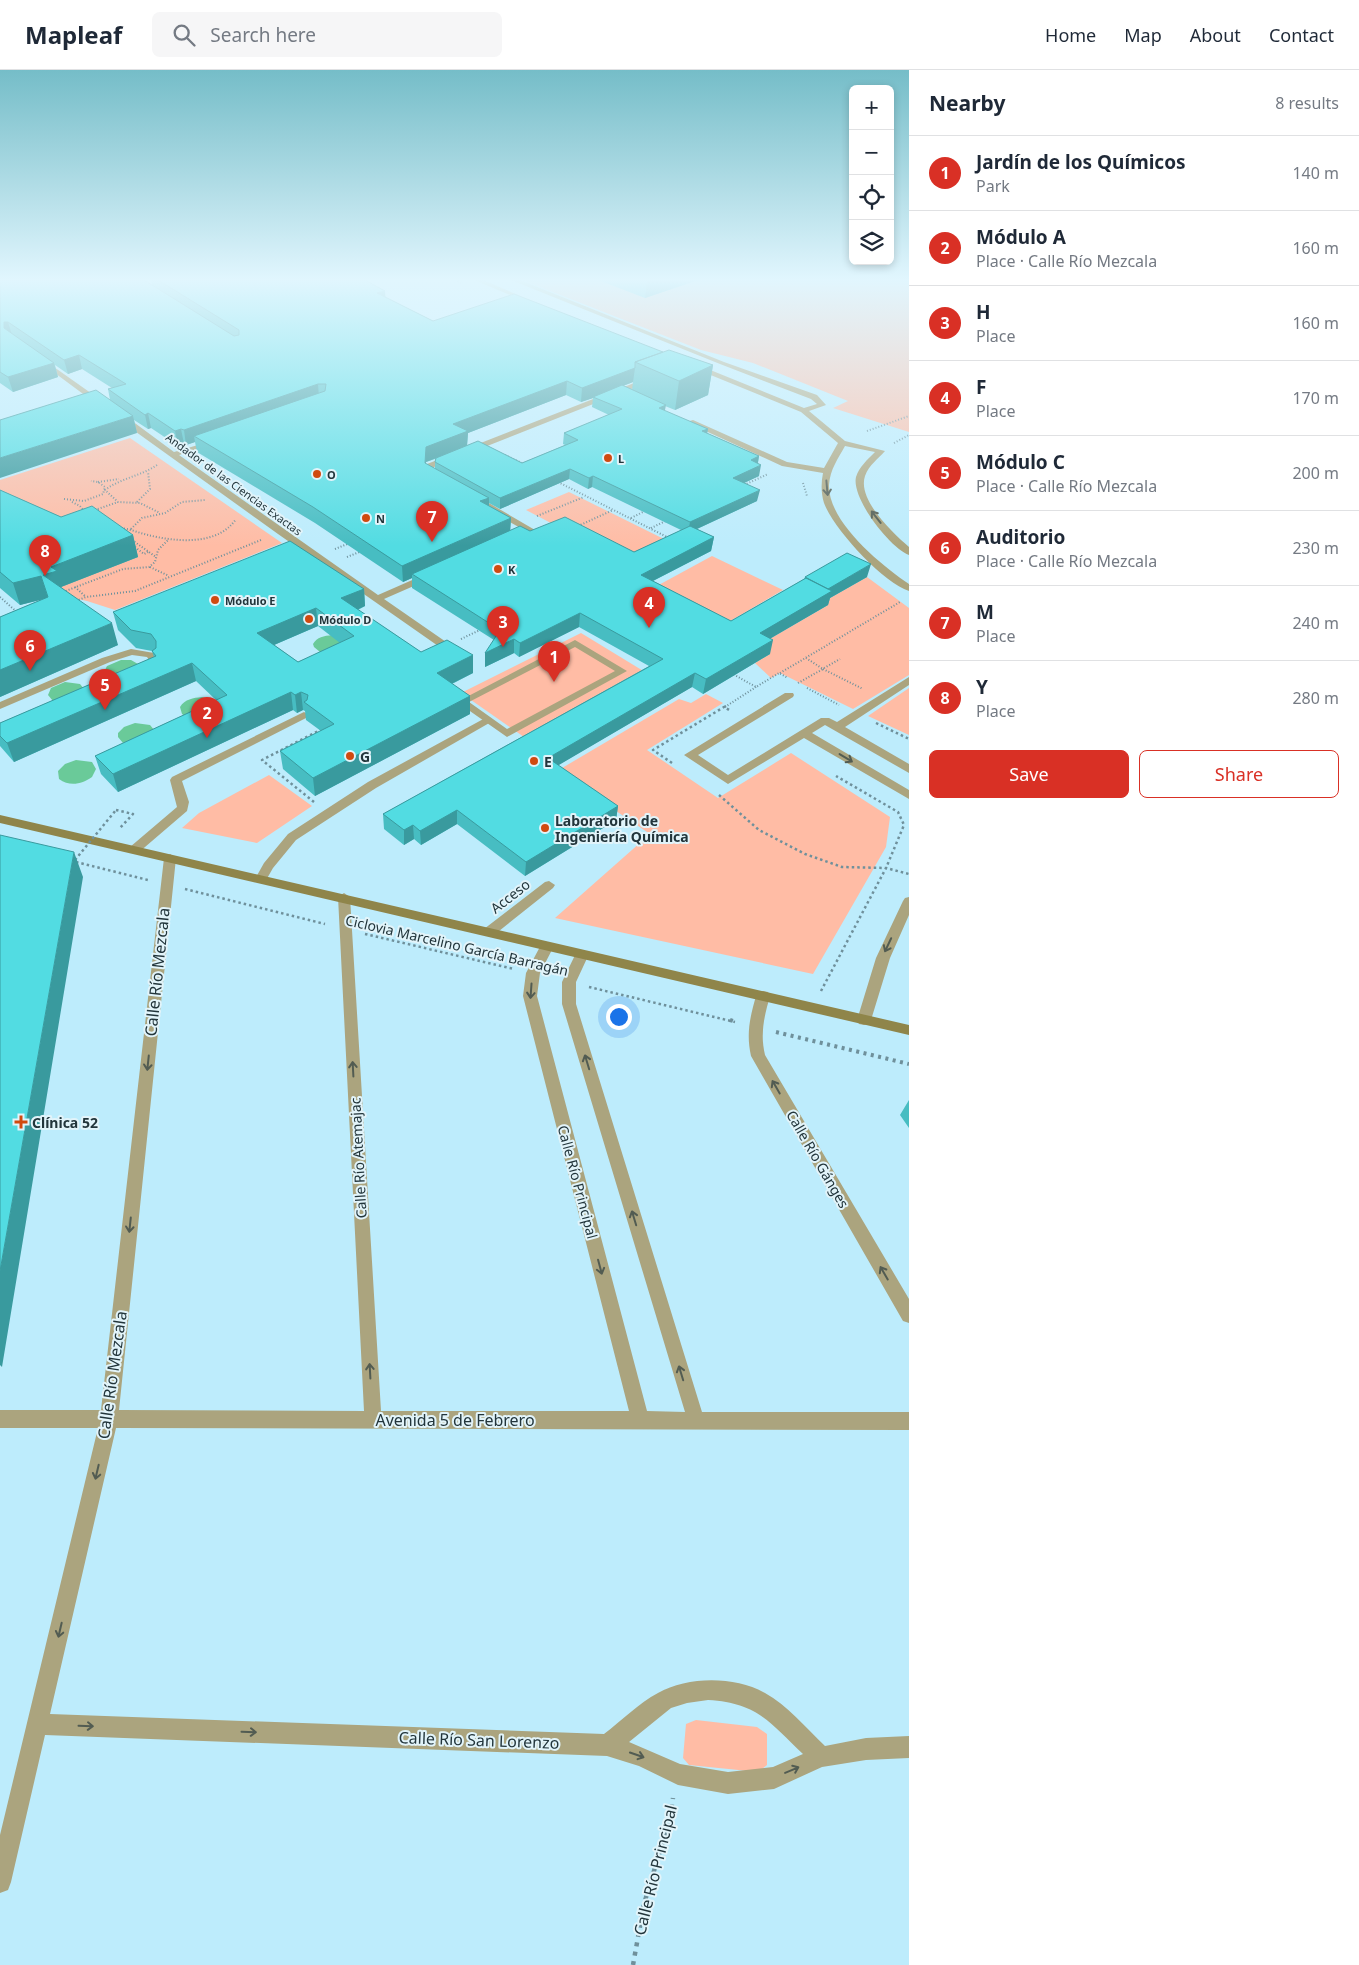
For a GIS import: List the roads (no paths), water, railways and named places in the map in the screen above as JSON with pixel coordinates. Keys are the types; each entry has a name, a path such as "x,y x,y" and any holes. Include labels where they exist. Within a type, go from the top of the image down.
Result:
{"main road":[{"path":"0,819 909,1030"}],"street":[{"path":"53,368 106,406"},
{"path":"696,368 804,410 842,443 881,451 865,468 860,480 862,492 872,513 897,542 909,552"},
{"path":"705,371 710,368"},
{"path":"737,368 814,397 822,403 819,406 804,410"},
{"path":"444,482 429,474 430,466 658,377"},
{"path":"621,392 630,396"},
{"name":"Andador de las Ciencias Exactas","path":"113,412 175,454 252,512 445,646"},
{"path":"685,420 785,464 827,471"},
{"path":"175,454 219,440"},
{"path":"842,443 838,454 827,471 825,488 832,512 848,535 872,560 909,588"},
{"path":"467,494 531,530 503,543"},
{"path":"378,599 441,570"},
{"path":"575,644 622,671 507,734 487,720 462,702 575,644"},
{"path":"837,727 909,680"},
{"path":"789,695 690,755 728,780 825,720 909,769"},
{"path":"804,733 909,795"},
{"name":"Calle Río Mezcala","path":"0,1882 109,1419 170,858"},
{"name":"Acceso","path":"489,932 549,885"},
{"name":"Calle Río Atemajac","path":"344,898 373,1419"},
{"path":"864,1020 882,958 909,901"},
{"name":"Calle Río Principal","path":"547,946 533,974 530,996 640,1420"},
{"path":"582,954 569,982 569,1004 696,1420"},
{"name":"Calle Río Gánges","path":"763,996 754,1027 753,1040 758,1056 909,1315"},
{"name":"Avenida 5 de Febrero","path":"0,1419 909,1420"},
{"path":"607,1745 665,1700 687,1693 708,1690 726,1691 757,1700 770,1708 821,1758"},
{"name":"Calle Río San Lorenzo","path":"38,1724 607,1745 643,1757 678,1774 728,1783 774,1778 821,1758 866,1749 909,1747"}],"lane":[{"path":"0,706 106,660 130,652 150,655 154,660 152,666 136,675"},
{"path":"134,850 183,808 176,780 304,715"},
{"path":"260,878 292,837 372,785 487,720"}],"place":[{"name":"L","path":"608,458"},
{"name":"O","path":"317,474"},
{"name":"N","path":"366,518"},
{"name":"M","path":"432,542"},
{"name":"K","path":"498,569"},
{"name":"Y","path":"45,576"},
{"name":"Módulo E","path":"215,600"},
{"name":"Módulo D","path":"309,619"},
{"name":"F","path":"649,628"},
{"name":"H","path":"503,647"},
{"name":"Auditorio","path":"30,671"},
{"name":"Jardín de los Químicos","path":"554,682"},
{"name":"Módulo C","path":"105,710"},
{"name":"Módulo A","path":"207,738"},
{"name":"G","path":"350,756"},
{"name":"E","path":"534,761"},
{"name":"Laboratorio de Ingeniería Química","path":"545,828"},
{"name":"Clínica 52","path":"21,1122"}]}
